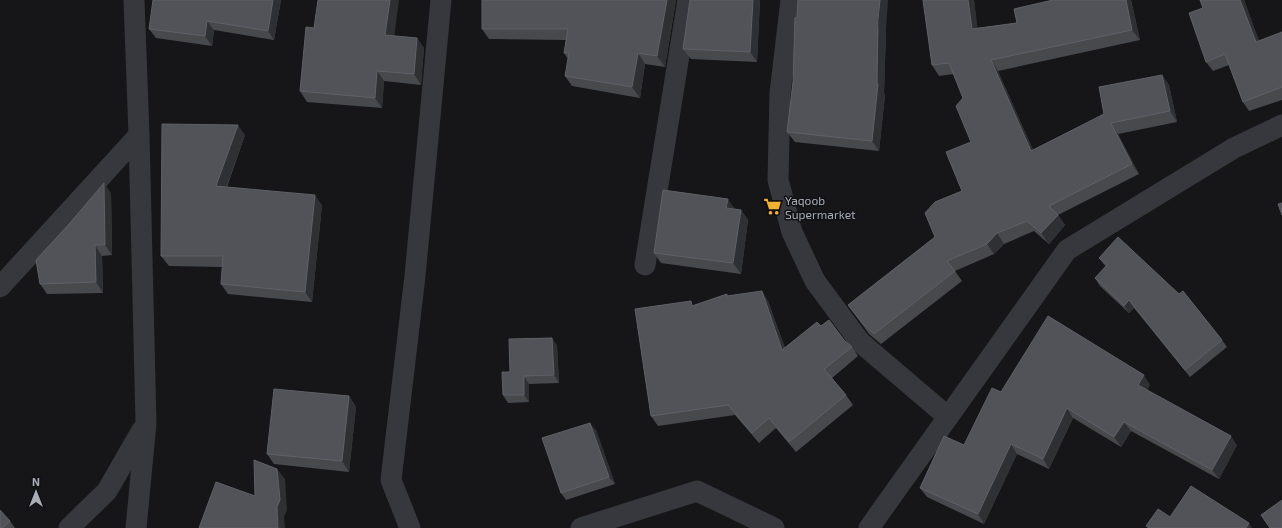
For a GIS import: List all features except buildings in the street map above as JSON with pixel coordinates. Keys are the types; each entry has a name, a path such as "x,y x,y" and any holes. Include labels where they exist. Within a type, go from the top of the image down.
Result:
{"street":[{"path":"134,0 146,423 136,528"},
{"path":"410,528 391,480 414,276 441,0"},
{"path":"645,265 688,0"},
{"path":"791,0 780,93 778,180 792,232 816,280 860,342 948,416"},
{"path":"869,528 1067,250 1234,148 1282,125"},
{"path":"0,287 139,135"},
{"path":"69,528 107,491 146,423"},
{"path":"581,528 697,491 774,528"}],"place":[{"name":"Yaqoob Supermarket","path":"772,207"}]}
